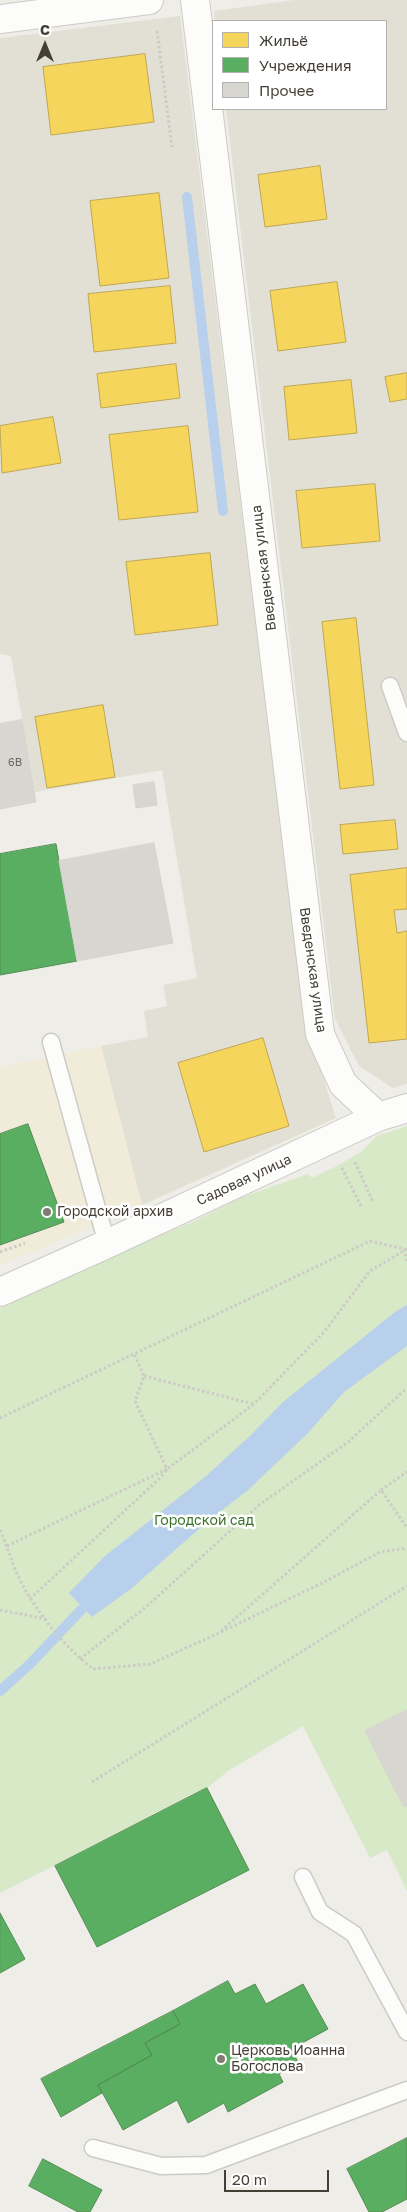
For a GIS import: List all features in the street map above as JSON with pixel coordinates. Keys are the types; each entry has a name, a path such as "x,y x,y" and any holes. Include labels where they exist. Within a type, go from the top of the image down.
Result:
{"street":[{"path":"0,20 149,0"},
{"name":"Введенская улица","path":"195,0 320,1034 343,1084 378,1117"},
{"name":"Садовая улица","path":"0,1292 378,1117 407,1108"}],"lane":[{"path":"390,686 407,733"},
{"path":"51,1042 107,1244"},
{"path":"303,1877 320,1912 354,1934 407,2032"},
{"path":"93,2148 161,2166 206,2165 407,2090"}],"path":[{"path":"157,29 172,147"},
{"path":"336,1137 373,1202"},
{"path":"336,1137 361,1206"},
{"path":"0,1418 370,1242 406,1249"},
{"path":"406,1249 407,1261"},
{"path":"7,1546 167,1469 254,1404 324,1332 370,1271 406,1249"},
{"path":"134,1354 144,1376 134,1402 167,1469"},
{"path":"144,1376 254,1404"},
{"path":"80,1659 147,1606 259,1505 347,1443 407,1388"},
{"path":"30,1599 161,1477 167,1469"},
{"path":"217,1634 381,1490 407,1472"},
{"path":"381,1490 407,1528"},
{"path":"0,1530 15,1569 30,1599 80,1659 93,1669 150,1664 324,1582 380,1552 407,1548"},
{"path":"92,1782 407,1586"},
{"path":"0,1610 46,1619"}],"shaded area":[{"path":"294,0 407,0 407,1084 393,1088 359,1066 335,1019 226,110 387,110 387,20 215,20 214,11"},
{"path":"180,16 305,1021 336,1118 142,1205 101,1046 148,1037 144,1011 167,1006 163,985 197,978 162,770 35,792 11,656 0,654 0,38"},
{"path":"101,1046 142,1205 0,1266 0,1067"}],"green space":[{"name":"Городской сад","path":"407,1126 407,1891 387,1850 370,1858 303,1726 228,1771 207,1788 0,1893 0,1308 130,1248 197,1220 237,1199 308,1174 312,1178 361,1152 377,1136"}],"water":[{"path":"407,1305 407,1346 344,1392 307,1434 248,1490 208,1521 132,1588 92,1617 69,1593 105,1556 206,1476 251,1435 283,1402 395,1312"}],"building: Жильё":[{"path":"145,54 154,122 51,135 43,67"},
{"path":"320,166 327,219 265,227 258,175"},
{"path":"159,193 169,278 100,286 90,201"},
{"path":"337,282 346,342 278,351 270,291"},
{"path":"170,286 176,343 94,352 88,294"},
{"path":"176,364 180,398 101,408 97,374"},
{"path":"407,373 407,399 390,402 385,377"},
{"path":"351,380 357,433 289,440 284,387"},
{"path":"53,417 61,463 2,473 0,426"},
{"path":"188,426 198,512 119,520 109,435"},
{"path":"375,484 380,541 302,548 296,491"},
{"path":"210,553 218,625 135,635 126,562"},
{"path":"356,618 374,785 340,789 322,622"},
{"path":"103,705 115,777 47,788 35,717"},
{"path":"395,820 398,849 343,854 340,825"},
{"path":"407,868 407,909 394,910 397,933 407,931 407,1039 369,1043 350,875"},
{"path":"263,1038 289,1126 204,1152 178,1063"}],"building: Учреждения":[{"path":"56,844 77,961 0,975 0,854"},
{"path":"28,1124 64,1222 0,1245 0,1134"},
{"path":"207,1788 249,1870 97,1947 55,1866"},
{"path":"0,1913 25,1959 0,1973"},
{"name":"Церковь Иоанна Богослова","path":"228,1981 235,1994 255,1984 266,2004 303,1984 328,2029 291,2049 298,2062 279,2074 283,2082 228,2112 224,2103 188,2123 177,2100 123,2130 98,2085 152,2055 145,2043 180,2024 173,2011"},
{"path":"173,2011 180,2024 145,2043 152,2055 98,2085 102,2093 61,2117 41,2079"},
{"path":"407,2138 407,2199 382,2212 369,2212 347,2169"},
{"path":"43,2159 102,2190 90,2212 78,2212 29,2186"}],"building: Прочее":[{"path":"22,720 36,802 0,809 0,724"},
{"path":"154,782 157,805 136,808 133,785"},
{"path":"154,843 173,943 77,961 59,861"},
{"path":"407,1710 407,1806 404,1807 365,1731"}],"waterway":[{"path":"187,197 223,511"},
{"path":"0,1691 29,1665 81,1610"}],"place":[{"name":"Городской архив","path":"47,1212"},
{"name":"Церковь Иоанна Богослова","path":"221,2059"}]}
